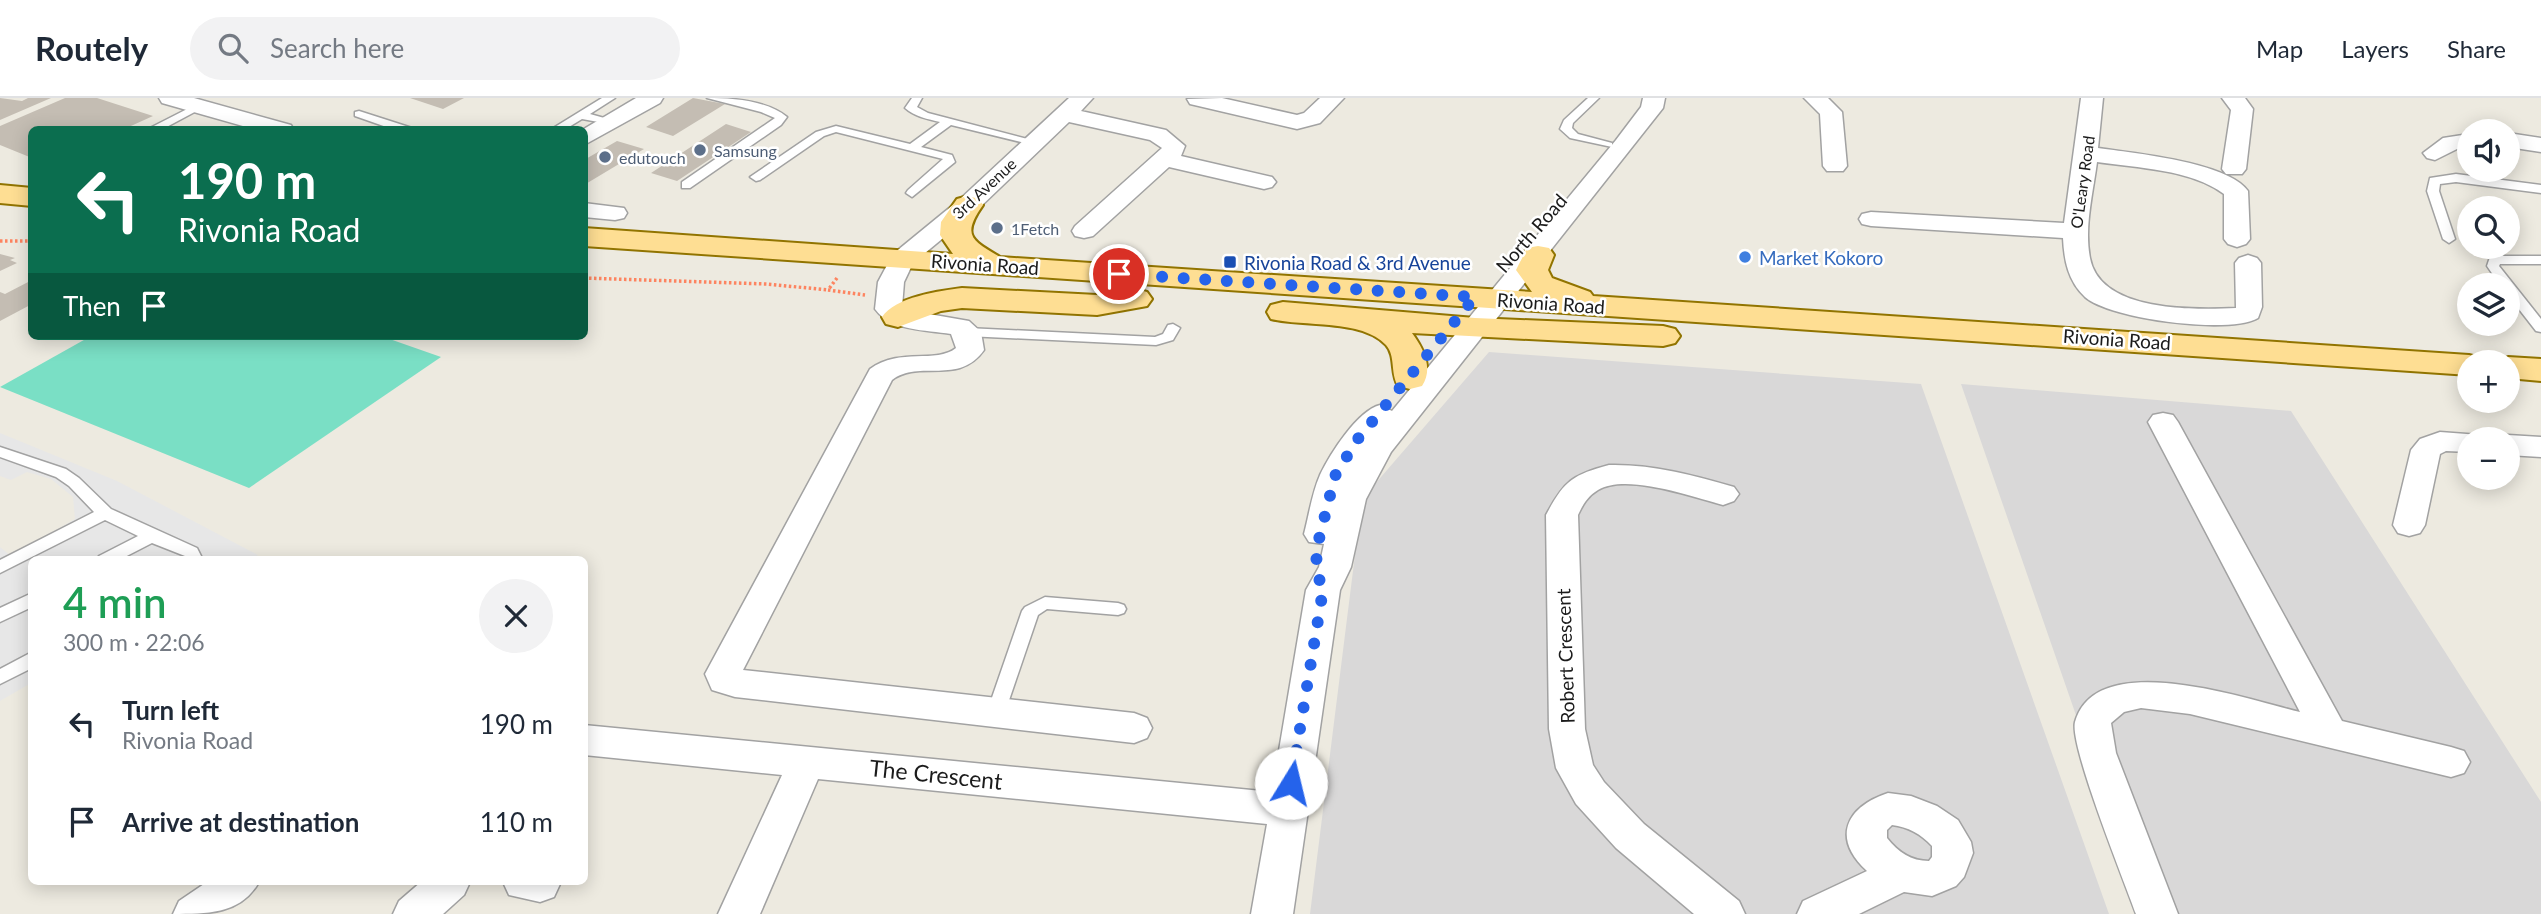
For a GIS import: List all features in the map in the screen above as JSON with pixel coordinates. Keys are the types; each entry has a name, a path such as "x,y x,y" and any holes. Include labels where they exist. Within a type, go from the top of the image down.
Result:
{"main road":[{"path":"0,194 28,197"},
{"path":"968,205 956,222 955,235 965,249 990,264"},
{"path":"0,217 28,219"},
{"name":"Rivonia Road","path":"588,237 1136,299 1348,317 1606,307 2006,331 2457,364"},
{"path":"1538,255 1532,270 1540,284 1550,290 1606,307"},
{"name":"Rivonia Road","path":"588,261 897,271 990,264 1222,283 1760,341 2272,358 2350,357"},
{"path":"898,317 934,302 962,298 1097,306 1136,299"},
{"path":"1348,317 1380,327 1406,346 1410,356 1410,378"},
{"path":"2520,369 2541,370"}],"street":[{"path":"170,98 269,126"},
{"path":"204,108 234,98"},
{"path":"588,136 652,98"},
{"name":"3rd Avenue","path":"897,271 1082,98"},
{"path":"1158,135 1199,98 1290,122 1312,118 1333,98"},
{"name":"North Road","path":"1272,914 1323,590 1335,567 1350,499 1378,448 1474,312 1648,98"},
{"name":"North Road","path":"1323,590 1316,570 1317,547 1335,476 1357,440 1410,378 1474,312 1538,255 1652,108 1654,98"},
{"path":"1815,98 1831,113 1835,166"},
{"name":"O'Leary Road","path":"2087,153 2227,182 2236,191 2248,312 2226,316 2158,312 2118,304 2096,293 2081,276 2077,265 2074,231 2087,153 2092,98"},
{"path":"2233,98 2242,109 2234,169"},
{"path":"1064,114 1158,135 1174,146 1173,150 1084,231"},
{"path":"2520,142 2541,145"},
{"path":"2435,153 2457,143"},
{"path":"1163,159 1264,182"},
{"path":"588,210 614,213"},
{"path":"1871,219 2074,231"},
{"path":"897,271 887,306 898,317 947,324 967,332 972,346 961,359 939,365 895,365 880,375 733,651 723,677 735,683 1134,728"},
{"path":"2163,422 2330,733"},
{"path":"2409,525 2426,450 2431,444 2457,442"},
{"path":"2520,446 2541,447"},
{"name":"Robert Crescent","path":"1723,494 1653,477 1615,475 1594,478 1575,490 1566,500 1562,515 1567,729 1575,768 1590,793 1630,836 1724,914"},
{"path":"2157,914 2098,753 2093,723 2100,709 2114,700 2141,694 2190,700 2451,762"},
{"name":"The Crescent","path":"588,740 1287,810"},
{"path":"740,914 807,761"},
{"path":"1818,914 1902,874"},
{"path":"194,914 235,885"},
{"path":"415,914 447,885"}],"lane":[{"path":"562,126 610,98"},
{"path":"686,185 777,123 781,117 764,109 712,98"},
{"path":"917,98 911,108 924,115 1033,142"},
{"path":"1594,98 1568,122 1566,128 1574,136 1608,145"},
{"path":"161,126 204,108"},
{"path":"359,114 396,126"},
{"path":"581,115 611,122"},
{"path":"914,147 948,122"},
{"path":"756,177 820,134 836,128 941,153 948,157 949,162 912,194"},
{"path":"2449,240 2432,191 2434,181 2456,178 2541,189"},
{"path":"2498,273 2493,266 2495,260 2541,260"},
{"path":"2520,302 2541,328"},
{"path":"967,332 1156,341 1168,337 1173,328"},
{"path":"0,452 68,477 105,513 150,536 191,552 193,556"},
{"path":"0,567 105,513"},
{"path":"112,556 150,536"},
{"path":"0,616 28,601"},
{"path":"996,712 1031,611 1045,603 1118,609"},
{"path":"0,677 28,661"}],"path":[{"path":"0,241 28,241"},
{"path":"588,278 767,284 828,290"}],"shaded area":[{"path":"1489,352 1921,384 2109,914 1310,914 1362,499"},
{"path":"1961,384 2291,411 2541,802 2541,914 2145,914"},
{"path":"0,433 117,481 258,555 28,556 28,685 0,701 0,547 11,556 75,519 73,497 51,479 27,472 11,480 0,476"}],"green space":[{"path":"84,340 392,340 441,357 249,488 0,387"}],"building":[{"path":"0,98 22,101 28,98 51,98 0,120"},
{"path":"65,98 97,98 153,116 131,126 28,126 28,156 0,145 0,126"},
{"path":"410,98 464,98 443,109"},
{"path":"693,98 725,104 673,136 646,127"},
{"path":"726,124 751,132 677,181 651,173"},
{"path":"617,141 644,149 588,183 588,158"},
{"path":"0,254 15,258 10,260 17,263 0,271"},
{"path":"28,282 28,306 0,321 0,292 5,294"}],"place":[{"name":"Samsung","path":"700,150"},
{"name":"edutouch","path":"605,157"},
{"name":"1Fetch","path":"997,228"},
{"name":"Market Kokoro","path":"1745,257"},
{"name":"Rivonia Road & 3rd Avenue","path":"1230,262"}],"route":[{"path":"1119,274 1222,283 1475,297 1357,440 1335,476 1317,547 1315,566 1323,590 1291,783"}]}
